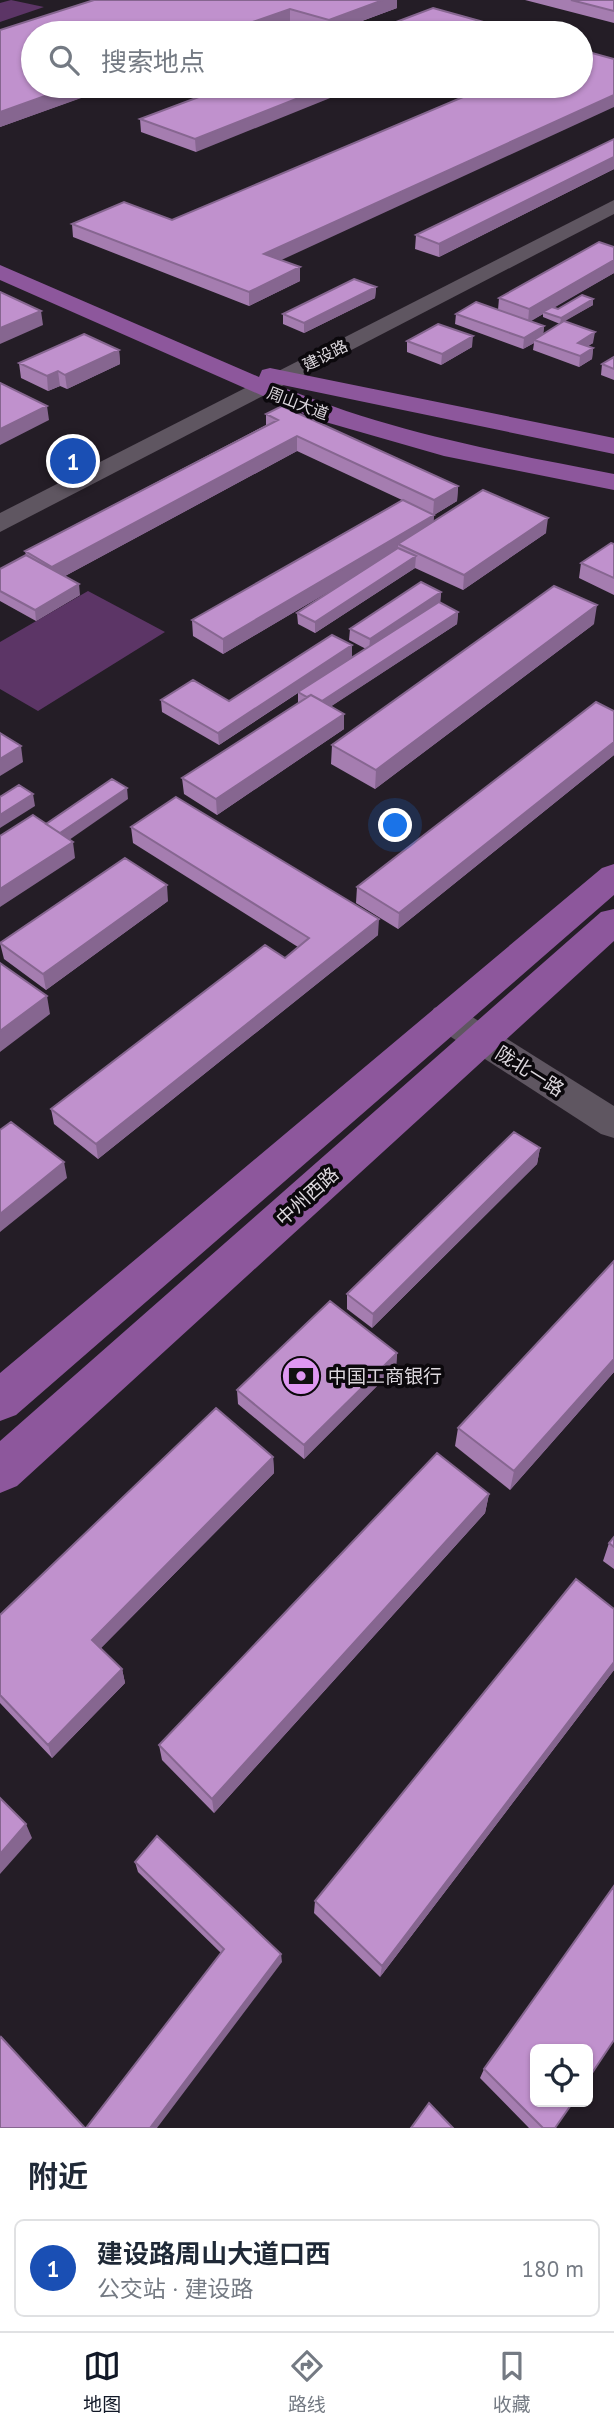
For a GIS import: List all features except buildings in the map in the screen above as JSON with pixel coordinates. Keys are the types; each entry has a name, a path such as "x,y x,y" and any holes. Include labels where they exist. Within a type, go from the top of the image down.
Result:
{"main road":[{"name":"周山大道","path":"0,260 261,379 324,414 444,448 614,482"},
{"name":"周山大道","path":"0,272 261,379 614,446"},
{"path":"0,1401 614,876"},
{"name":"中州西路","path":"0,1471 614,921"}],"street":[{"name":"建设路","path":"0,524 261,379 614,193"},
{"name":"建设路","path":"0,508 614,206"},
{"name":"陇北一路","path":"446,1017 614,1124"}],"shaded area":[{"path":"11,0 44,7 0,22 0,3"},
{"path":"88,591 165,632 38,711 0,689 0,642"}],"place":[{"name":"建设路周山大道口西","path":"73,461"},
{"name":"中国工商银行","path":"301,1376"}]}
